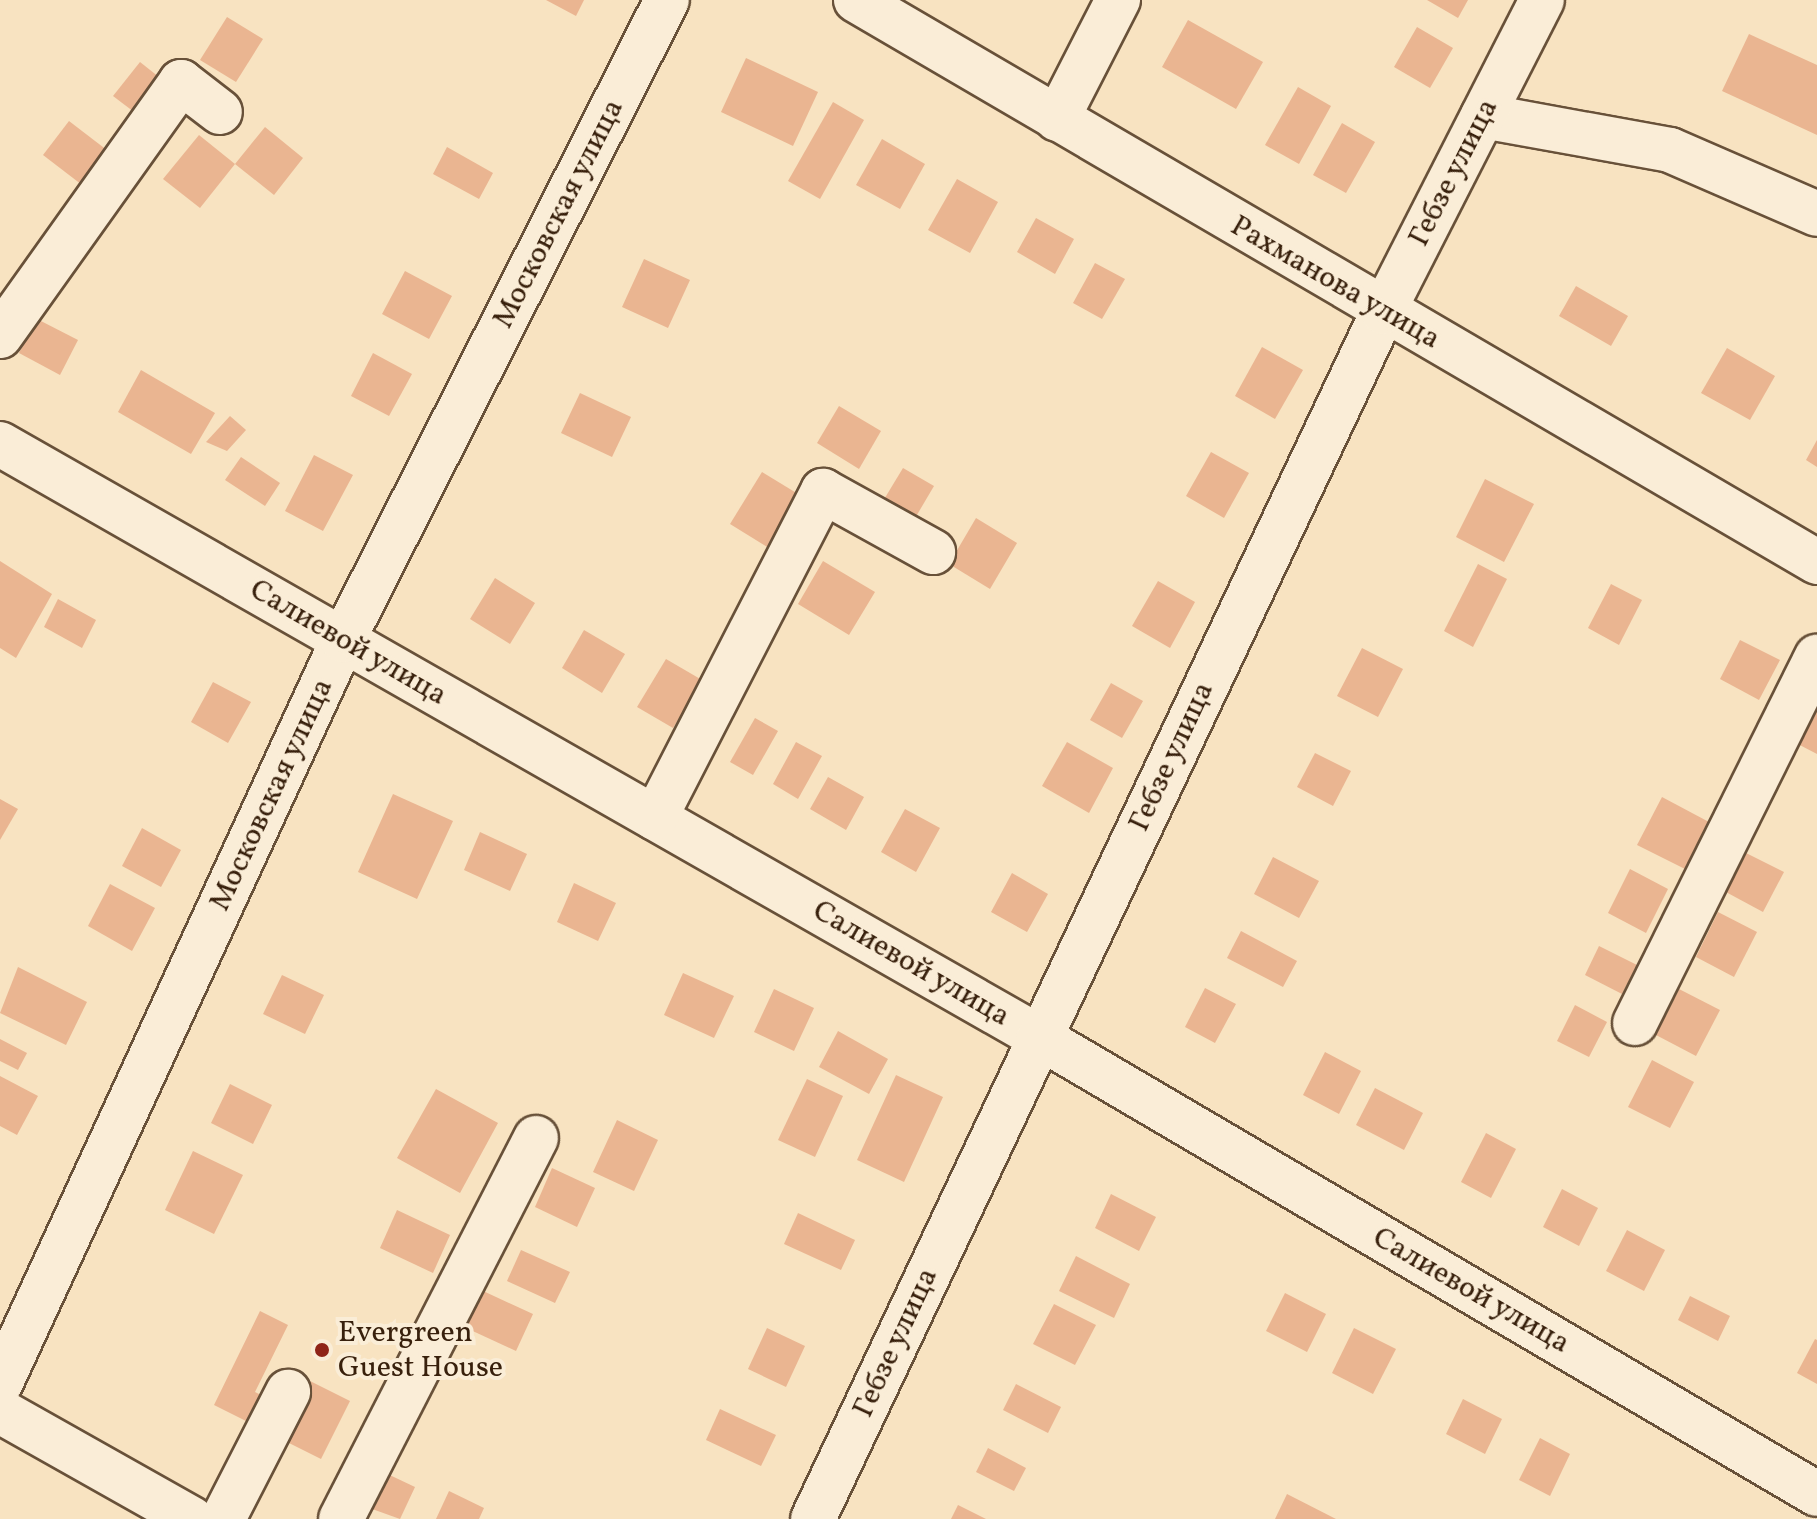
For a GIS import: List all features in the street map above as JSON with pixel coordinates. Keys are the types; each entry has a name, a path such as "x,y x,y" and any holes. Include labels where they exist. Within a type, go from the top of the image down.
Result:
{"street":[{"name":"Московская улица","path":"0,1384 343,640 667,0"},
{"name":"Рахманова улица","path":"856,0 1383,312 1817,562"},
{"path":"1057,119 1118,0"},
{"name":"Гебзе улица","path":"813,1519 1383,312 1542,0"},
{"path":"0,336 181,82 220,112"},
{"path":"1483,116 1670,150 1817,214"},
{"name":"Салиевой улица","path":"0,444 1039,1037 1817,1494"},
{"path":"655,818 823,491 933,552"},
{"path":"1635,1023 1817,657"},
{"path":"341,1519 536,1138"},
{"path":"223,1519 288,1392"},
{"path":"0,1411 192,1519"}],"building":[{"path":"546,0 584,0 576,16"},
{"path":"1427,0 1468,0 1458,18"},
{"path":"227,17 263,39 236,82 200,60"},
{"path":"1188,20 1263,62 1236,109 1162,67"},
{"path":"1417,27 1453,48 1430,88 1394,67"},
{"path":"1749,34 1817,65 1817,135 1722,91"},
{"path":"746,58 818,92 793,146 721,112"},
{"path":"140,62 164,81 138,115 113,96"},
{"path":"1298,87 1331,106 1299,164 1265,145"},
{"path":"833,102 864,120 820,199 788,181"},
{"path":"69,121 112,154 86,188 43,155"},
{"path":"1342,123 1375,142 1346,193 1313,175"},
{"path":"265,127 303,158 274,195 235,164"},
{"path":"199,135 235,164 200,208 163,179"},
{"path":"882,139 925,164 900,209 856,185"},
{"path":"447,147 493,173 479,199 433,174"},
{"path":"957,179 998,202 970,253 928,230"},
{"path":"1036,218 1074,239 1055,274 1017,252"},
{"path":"644,259 690,280 668,328 622,307"},
{"path":"1095,263 1125,279 1102,319 1073,303"},
{"path":"405,271 452,296 429,339 382,314"},
{"path":"1576,286 1628,316 1611,346 1559,316"},
{"path":"37,319 78,340 60,375 19,353"},
{"path":"1262,347 1303,370 1275,419 1235,396"},
{"path":"1727,348 1775,376 1750,420 1701,393"},
{"path":"373,353 412,374 389,416 351,396"},
{"path":"141,370 215,413 191,454 118,412"},
{"path":"580,393 631,417 612,457 561,433"},
{"path":"839,406 881,431 859,469 817,443"},
{"path":"230,416 246,430 227,451 206,442"},
{"path":"1817,440 1817,467 1806,460"},
{"path":"1211,452 1249,473 1224,518 1186,496"},
{"path":"314,455 353,475 323,531 285,511"},
{"path":"241,457 280,483 265,506 225,480"},
{"path":"903,468 934,486 911,525 880,506"},
{"path":"762,472 803,497 772,550 730,524"},
{"path":"1485,479 1534,504 1504,562 1456,537"},
{"path":"976,518 1017,543 990,589 949,564"},
{"path":"0,561 52,594 16,658 0,648"},
{"path":"823,561 875,592 849,635 798,604"},
{"path":"1478,564 1507,579 1473,647 1444,631"},
{"path":"495,578 535,603 510,644 470,619"},
{"path":"1158,581 1195,602 1170,648 1132,626"},
{"path":"1611,584 1642,600 1619,645 1588,628"},
{"path":"58,599 96,620 82,648 44,627"},
{"path":"584,630 625,654 602,693 562,668"},
{"path":"1740,640 1780,660 1759,700 1720,679"},
{"path":"1362,648 1403,669 1378,717 1337,696"},
{"path":"666,659 702,680 673,728 637,707"},
{"path":"213,682 251,702 228,743 191,722"},
{"path":"1111,683 1143,701 1122,738 1090,720"},
{"path":"1817,693 1817,754 1792,741"},
{"path":"755,718 778,731 753,775 730,762"},
{"path":"796,742 822,756 798,799 773,784"},
{"path":"1067,742 1113,768 1089,813 1042,786"},
{"path":"1315,753 1351,771 1333,806 1297,787"},
{"path":"828,777 864,797 846,830 810,809"},
{"path":"393,794 453,821 417,899 358,872"},
{"path":"1662,797 1709,822 1685,869 1637,845"},
{"path":"0,799 18,809 0,840"},
{"path":"905,809 940,828 916,872 881,852"},
{"path":"142,828 181,850 161,887 122,866"},
{"path":"480,832 527,854 510,891 464,870"},
{"path":"1744,852 1784,872 1763,912 1724,891"},
{"path":"1273,857 1319,881 1299,918 1254,894"},
{"path":"1630,869 1668,889 1646,933 1608,913"},
{"path":"1012,873 1048,894 1027,932 991,912"},
{"path":"574,883 616,903 598,941 557,922"},
{"path":"110,884 155,908 132,951 88,926"},
{"path":"1718,912 1757,932 1734,977 1696,957"},
{"path":"1241,931 1297,961 1283,987 1227,958"},
{"path":"1599,946 1637,965 1622,994 1585,975"},
{"path":"18,967 87,1002 66,1045 0,1013"},
{"path":"683,973 734,996 714,1038 664,1015"},
{"path":"282,975 324,995 305,1034 263,1014"},
{"path":"1205,988 1236,1004 1215,1043 1185,1027"},
{"path":"774,989 814,1008 794,1051 754,1032"},
{"path":"1679,989 1720,1010 1696,1056 1656,1035"},
{"path":"1575,1005 1607,1022 1589,1057 1557,1041"},
{"path":"838,1031 888,1059 869,1094 819,1067"},
{"path":"0,1039 27,1053 18,1070 0,1061"},
{"path":"1325,1052 1361,1071 1339,1114 1303,1095"},
{"path":"1652,1060 1694,1082 1670,1128 1628,1107"},
{"path":"896,1075 943,1097 904,1182 857,1160"},
{"path":"0,1076 38,1096 17,1135 0,1126"},
{"path":"807,1079 843,1096 815,1157 778,1140"},
{"path":"230,1084 272,1105 253,1144 211,1123"},
{"path":"1375,1088 1423,1113 1404,1150 1356,1125"},
{"path":"436,1089 498,1123 460,1193 397,1158"},
{"path":"617,1120 658,1140 634,1191 593,1172"},
{"path":"1486,1133 1516,1149 1491,1198 1461,1182"},
{"path":"193,1151 243,1175 214,1234 165,1210"},
{"path":"552,1168 595,1188 577,1227 535,1207"},
{"path":"1562,1189 1598,1208 1579,1246 1543,1227"},
{"path":"1111,1194 1156,1217 1139,1251 1095,1228"},
{"path":"397,1210 450,1235 433,1273 380,1248"},
{"path":"798,1213 855,1240 841,1270 784,1244"},
{"path":"1627,1230 1665,1250 1644,1291 1606,1271"},
{"path":"521,1250 570,1272 555,1303 507,1281"},
{"path":"1076,1256 1130,1284 1114,1318 1059,1291"},
{"path":"481,1290 533,1314 516,1351 464,1327"},
{"path":"1285,1293 1326,1314 1307,1352 1266,1331"},
{"path":"1690,1296 1730,1316 1718,1341 1678,1320"},
{"path":"1054,1304 1096,1325 1075,1365 1033,1344"},
{"path":"260,1311 288,1325 255,1392 273,1401 260,1428 214,1405"},
{"path":"767,1328 805,1346 786,1387 748,1369"},
{"path":"1354,1328 1396,1349 1373,1394 1332,1373"},
{"path":"1817,1340 1817,1384 1797,1373"},
{"path":"304,1378 350,1401 321,1459 275,1436"},
{"path":"1016,1384 1061,1407 1048,1433 1003,1410"},
{"path":"1463,1399 1502,1419 1485,1454 1446,1434"},
{"path":"720,1409 776,1435 761,1466 706,1440"},
{"path":"1540,1438 1570,1454 1550,1496 1519,1480"},
{"path":"988,1448 1026,1468 1014,1491 976,1472"},
{"path":"377,1469 415,1487 400,1519 361,1505"},
{"path":"449,1491 484,1508 479,1519 436,1519"},
{"path":"1287,1494 1336,1519 1275,1519"},
{"path":"958,1505 986,1519 951,1519"}],"place":[{"name":"Evergreen Guest House","path":"322,1350"}]}
